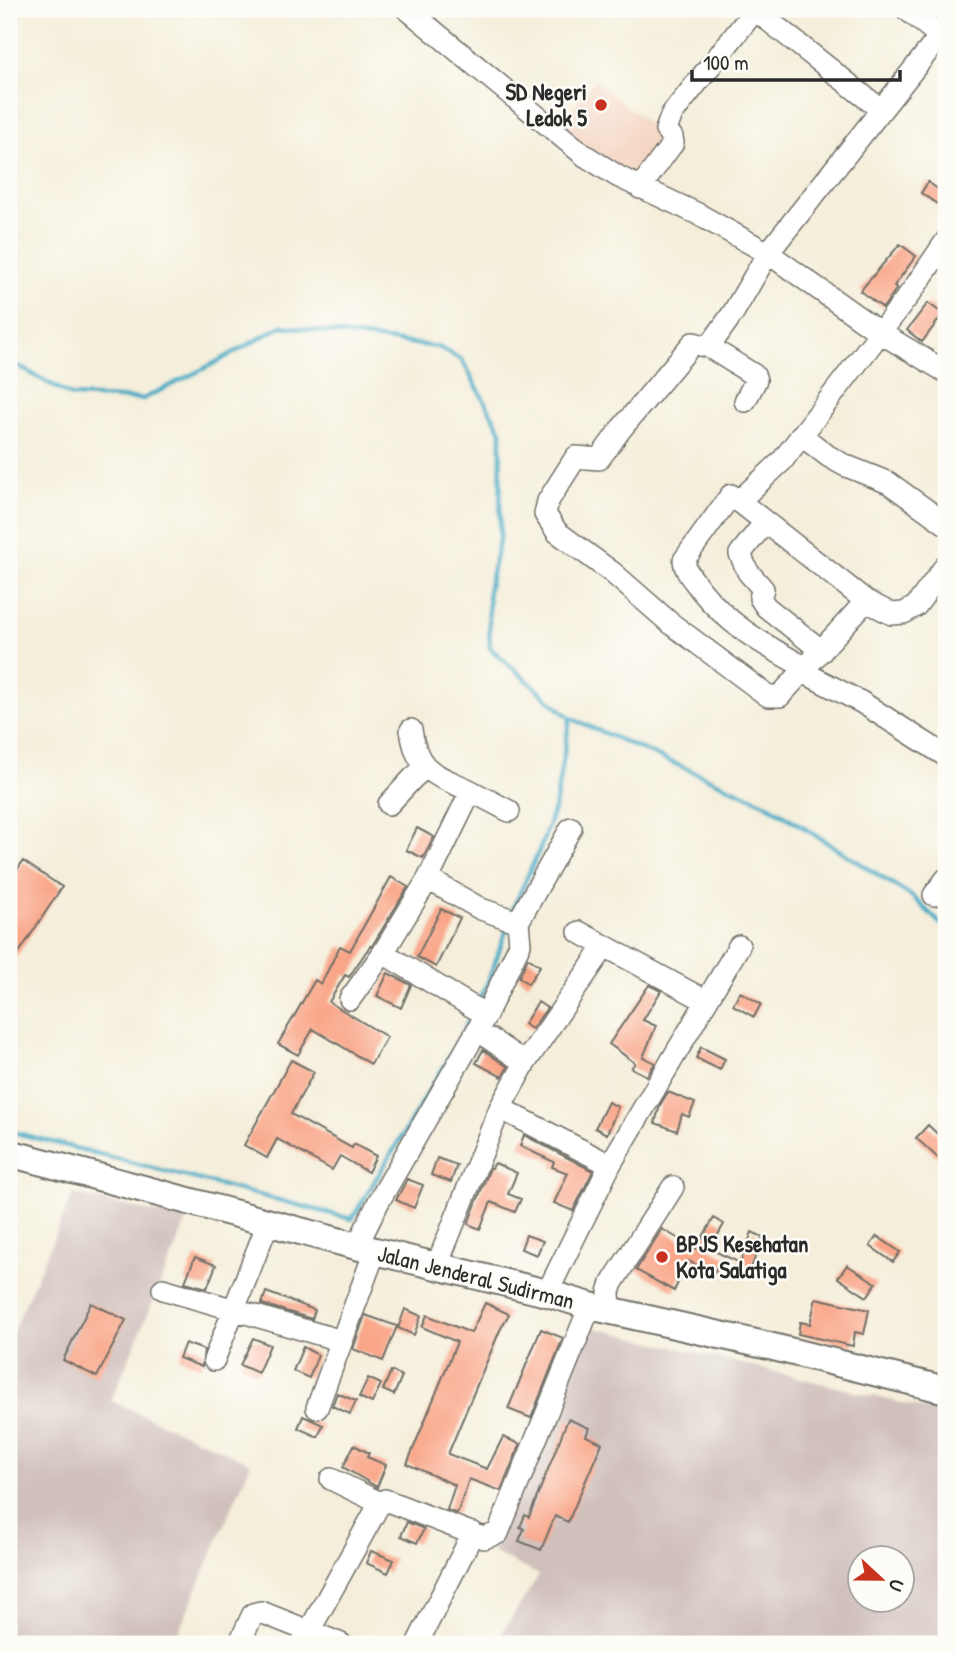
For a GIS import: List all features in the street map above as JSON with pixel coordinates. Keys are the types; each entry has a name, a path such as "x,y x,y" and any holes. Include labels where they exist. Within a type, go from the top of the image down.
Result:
{"main road":[{"name":"Jalan Jenderal Sudirman","path":"9,1153 600,1308 946,1390"}],"street":[{"path":"407,9 584,155 640,188 696,213 768,253 879,332 946,372"},
{"path":"640,188 673,143 666,130 672,114 754,9 880,110"},
{"path":"709,347 768,253 880,110 943,39 906,9"},
{"path":"946,241 912,291 782,461 729,494 684,560 685,569 731,623 946,756"},
{"path":"745,401 756,380 754,375 709,347 693,344 599,459 576,457 548,501 545,514 557,532 613,573 669,622 768,696 780,696 866,601"},
{"path":"801,435 836,460 889,484 946,524"},
{"path":"729,494 866,601 892,614 904,613 916,606 946,565"},
{"path":"765,522 740,554 748,572 763,590 760,598 766,607 822,651"},
{"path":"411,730 418,760 425,768 509,811"},
{"path":"389,804 425,768"},
{"path":"350,999 383,953 428,879 471,791"},
{"path":"509,919 571,828"},
{"path":"317,1409 342,1341 379,1201 477,1009 520,944 509,919 428,879"},
{"path":"579,932 706,1001"},
{"path":"437,1265 500,1108 525,1063 605,946"},
{"path":"547,1293 610,1165 739,946"},
{"path":"383,953 477,1009"},
{"path":"490,1039 525,1063"},
{"path":"500,1108 610,1165"},
{"path":"305,1637 380,1503 385,1500 484,1538 498,1533 612,1283 673,1187"},
{"path":"214,1360 268,1223"},
{"path":"163,1289 342,1341"},
{"path":"331,1479 380,1503"},
{"path":"417,1644 473,1533"},
{"path":"239,1644 253,1614 261,1612 305,1637 341,1644"}],"shaded area":[{"name":"SD Negeri Ledok 5","path":"595,80 667,139 635,181 556,131"},
{"path":"73,1194 187,1220 111,1401 251,1463 173,1644 9,1644 9,1341"},
{"path":"584,1325 946,1414 946,1644 495,1644 539,1575 492,1552"}],"building":[{"path":"928,182 946,195 946,210 921,193"},
{"path":"900,244 916,256 894,286 897,288 883,308 860,291"},
{"path":"928,303 943,314 922,342 907,330"},
{"path":"417,828 434,837 423,858 406,850"},
{"path":"23,861 62,887 9,968 9,882"},
{"path":"391,877 408,887 372,946 349,977 345,975 329,1002 387,1037 371,1064 313,1029 298,1055 278,1044 315,980 321,984 340,946 350,951"},
{"path":"441,909 460,918 436,967 417,957"},
{"path":"528,958 540,966 528,984 519,977"},
{"path":"388,973 411,985 401,1008 377,996"},
{"path":"649,985 661,991 643,1020 656,1026 643,1057 655,1063 647,1076 631,1068 635,1063 609,1044"},
{"path":"740,992 761,1004 754,1017 733,1005"},
{"path":"538,1002 547,1008 532,1029 524,1024"},
{"path":"701,1047 725,1059 720,1070 696,1058"},
{"path":"483,1050 508,1067 502,1077 476,1063"},
{"path":"291,1060 314,1072 291,1114 352,1148 354,1144 376,1156 368,1172 340,1156 332,1170 277,1139 267,1158 244,1145"},
{"path":"668,1092 695,1103 689,1117 682,1114 677,1131 655,1123 660,1105"},
{"path":"608,1102 618,1107 607,1134 595,1128"},
{"path":"928,1125 946,1142 946,1148 938,1158 916,1138"},
{"path":"524,1135 593,1171 573,1211 554,1203 568,1173 552,1167 554,1162 520,1146"},
{"path":"437,1158 457,1165 451,1182 431,1175"},
{"path":"495,1163 517,1173 508,1194 521,1199 515,1212 491,1202 480,1229 468,1224 490,1168"},
{"path":"407,1179 423,1185 414,1208 396,1200"},
{"path":"714,1218 724,1224 710,1249 740,1263 752,1232 763,1237 747,1278 717,1266 714,1273 688,1261 674,1291 636,1270 662,1229 696,1249"},
{"path":"526,1235 543,1241 537,1255 521,1249"},
{"path":"877,1236 900,1252 893,1262 870,1246"},
{"path":"195,1257 216,1265 207,1288 185,1282"},
{"path":"847,1265 876,1283 867,1297 838,1278"},
{"path":"266,1292 315,1310 312,1319 262,1304"},
{"path":"816,1298 869,1310 864,1334 855,1332 853,1346 798,1334 800,1322 810,1324"},
{"path":"91,1303 126,1320 97,1377 63,1360"},
{"path":"485,1303 509,1314 448,1454 487,1469 503,1437 520,1444 501,1491 469,1479 457,1514 447,1510 455,1485 407,1464 457,1342 422,1327 427,1315 471,1333"},
{"path":"405,1309 421,1316 414,1335 398,1328"},
{"path":"365,1315 397,1326 383,1361 353,1349"},
{"path":"541,1329 563,1338 531,1418 508,1409"},
{"path":"253,1338 270,1345 258,1373 240,1365"},
{"path":"185,1343 204,1350 202,1367 179,1358"},
{"path":"303,1347 318,1355 309,1378 293,1371"},
{"path":"391,1371 402,1376 394,1395 383,1390"},
{"path":"368,1378 381,1384 372,1403 359,1397"},
{"path":"337,1393 356,1401 350,1414 332,1406"},
{"path":"303,1416 323,1425 318,1437 298,1428"},
{"path":"568,1419 589,1428 586,1436 602,1443 568,1522 555,1516 541,1550 519,1541 524,1529 520,1527 525,1515 529,1517"},
{"path":"354,1445 369,1453 367,1457 386,1465 377,1487 343,1467"},
{"path":"407,1522 424,1529 417,1543 401,1536"},
{"path":"371,1551 394,1560 388,1573 366,1563"}],"waterway":[{"path":"9,361 72,396 143,399 282,326 438,347 462,360 501,431 500,537 488,591 490,648 570,718 765,803 913,897 946,929"},
{"path":"511,913 542,844 555,806 570,718"},
{"path":"478,1001 488,982 508,925"},
{"path":"9,1131 352,1219 452,1053 473,1012"}],"place":[{"name":"SD Negeri Ledok 5","path":"601,105"},
{"name":"BPJS Kesehatan Kota Salatiga","path":"662,1257"}]}
